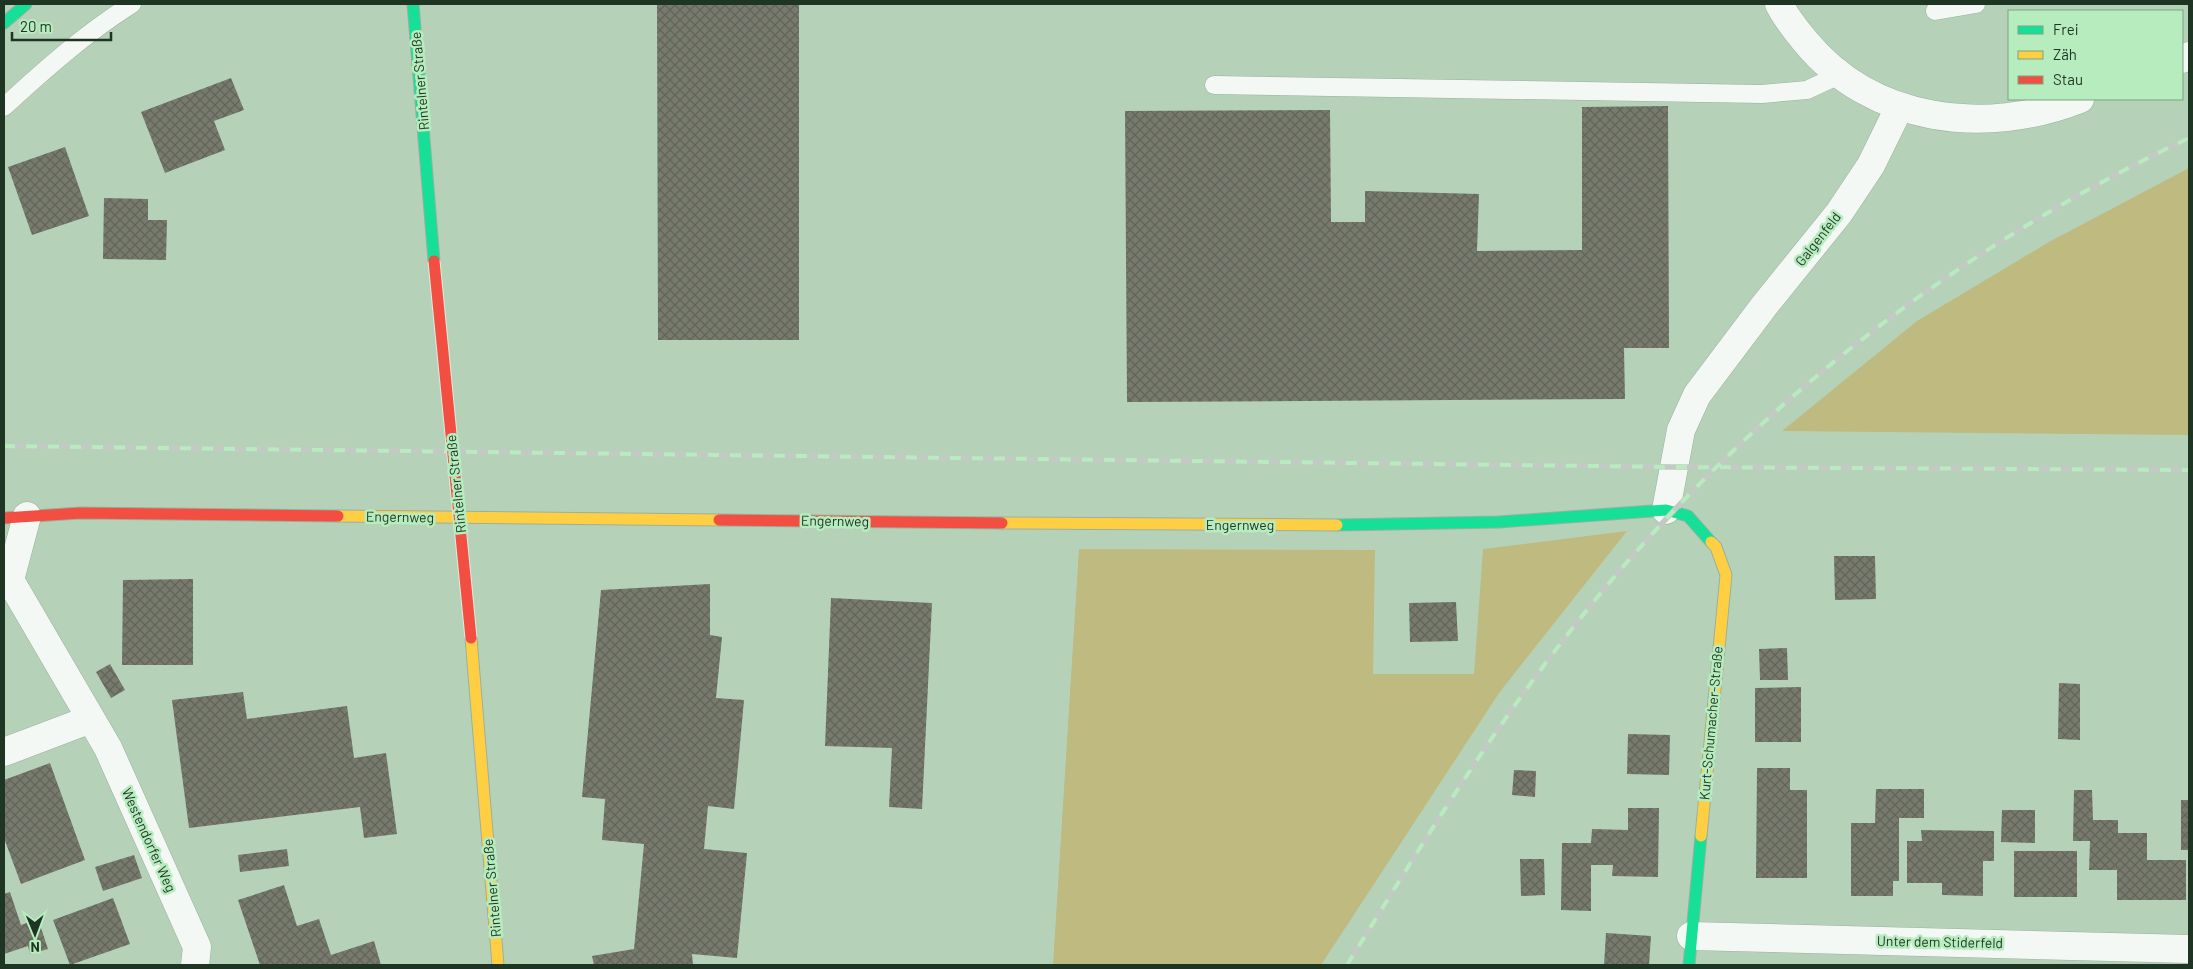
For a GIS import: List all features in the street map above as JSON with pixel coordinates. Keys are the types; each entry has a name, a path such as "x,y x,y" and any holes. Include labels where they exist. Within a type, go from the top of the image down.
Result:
{"street":[{"path":"4,23 26,4"},
{"name":"Rintelner Straße","path":"413,4 434,260 471,638 498,965"},
{"path":"1779,4 1784,15 1815,53 1840,75 1869,94 1899,108 1980,120 2018,117 2056,108 2077,100"},
{"name":"Galgenfeld","path":"1666,510 1681,430 1698,395 1764,306 1839,213 1871,165 1899,108"},
{"name":"Engernweg","path":"15,517 90,514 1265,526 1499,522 1666,510"},
{"name":"Kurt-Schumacher-Straße","path":"1666,510 1688,516 1716,547 1726,575 1689,965"},
{"name":"Westendorfer Weg","path":"15,517 10,580 108,748 197,947 195,965"},
{"path":"4,752 91,719"},
{"name":"Unter dem Stiderfeld","path":"1691,936 2189,948"}],"lane":[{"path":"4,107 39,74 91,32 132,4"},
{"path":"1935,11 1976,4"},
{"path":"1214,85 1762,94 1807,90 1840,75"}],"shaded area":[{"path":"2189,168 2189,435 1782,431 1917,321 2049,242"},
{"path":"1627,531 1499,693 1321,965 1053,965 1079,549 1375,550 1373,674 1474,674 1483,549"}],"building":[{"path":"657,4 799,4 799,340 658,340"},
{"path":"231,78 244,110 214,121 225,150 165,173 141,112"},
{"path":"1668,106 1669,348 1624,348 1625,399 1127,402 1125,111 1330,110 1331,222 1365,222 1365,191 1479,194 1477,251 1582,250 1582,107"},
{"path":"65,147 89,216 32,235 8,167"},
{"path":"104,198 148,199 148,220 167,220 166,260 103,259"},
{"path":"1834,556 1875,556 1876,599 1835,600"},
{"path":"193,579 193,665 122,665 123,580"},
{"path":"710,584 710,635 722,637 716,698 744,700 734,809 708,806 704,849 747,853 737,958 692,954 693,965 594,965 592,956 634,949 644,844 602,840 605,799 582,797 601,590"},
{"path":"831,598 932,603 922,809 889,807 892,748 825,746"},
{"path":"1456,602 1458,641 1410,642 1409,603"},
{"path":"1787,648 1788,680 1760,680 1759,649"},
{"path":"110,664 125,690 111,698 96,672"},
{"path":"2059,683 2080,684 2080,740 2058,739"},
{"path":"1801,687 1801,742 1755,742 1755,688"},
{"path":"243,692 247,719 347,706 354,758 386,753 397,834 364,838 360,807 189,828 172,700"},
{"path":"1628,734 1670,735 1669,775 1627,774"},
{"path":"50,763 85,860 21,884 4,838 4,780"},
{"path":"1757,768 1790,768 1790,790 1807,790 1807,878 1756,878"},
{"path":"1514,770 1536,771 1535,797 1512,795"},
{"path":"1876,789 1924,789 1924,818 1899,818 1899,881 1893,881 1893,896 1851,896 1851,823 1875,823"},
{"path":"2074,790 2092,790 2093,820 2118,820 2118,833 2147,833 2147,860 2186,860 2186,900 2117,900 2117,870 2089,870 2090,841 2073,841"},
{"path":"2181,800 2189,800 2189,850 2181,850"},
{"path":"1628,808 1659,808 1658,877 1612,876 1613,865 1591,865 1591,911 1561,910 1562,843 1591,843 1592,829 1628,830"},
{"path":"2002,810 2035,810 2035,843 2001,842"},
{"path":"1921,830 1994,831 1994,861 1983,861 1983,896 1942,895 1942,883 1907,883 1907,841 1922,841"},
{"path":"287,849 289,866 240,872 238,855"},
{"path":"2014,851 2077,851 2077,897 2014,897"},
{"path":"134,855 142,878 103,891 95,867"},
{"path":"1520,859 1544,859 1545,895 1521,896"},
{"path":"284,885 297,926 319,919 331,955 374,941 381,965 260,965 238,900"},
{"path":"10,892 21,925 38,919 48,949 30,954 28,946 4,954 4,894"},
{"path":"113,898 130,944 70,965 53,920"},
{"path":"1606,933 1651,936 1649,965 1604,965"}],"railway":[{"path":"1347,965 1451,799 1535,678 1564,639 1628,561 1697,487 1770,417 1847,351 1928,291 2012,235 2099,184 2189,138"},
{"path":"4,446 1673,467 2189,470"}],"traffic: fast":[{"path":"4,23 26,4"},
{"path":"413,4 434,261"},
{"path":"1337,525 1499,522 1666,510 1688,516 1711,542"},
{"path":"1689,965 1701,836"}],"traffic: slow":[{"path":"338,516 719,520"},
{"path":"1002,523 1337,525"},
{"path":"1701,836 1726,575 1716,547 1711,542"},
{"path":"471,638 498,965"}],"traffic: jam":[{"path":"434,261 471,638"},
{"path":"4,518 80,513 338,516"},
{"path":"719,520 1002,523"}]}
